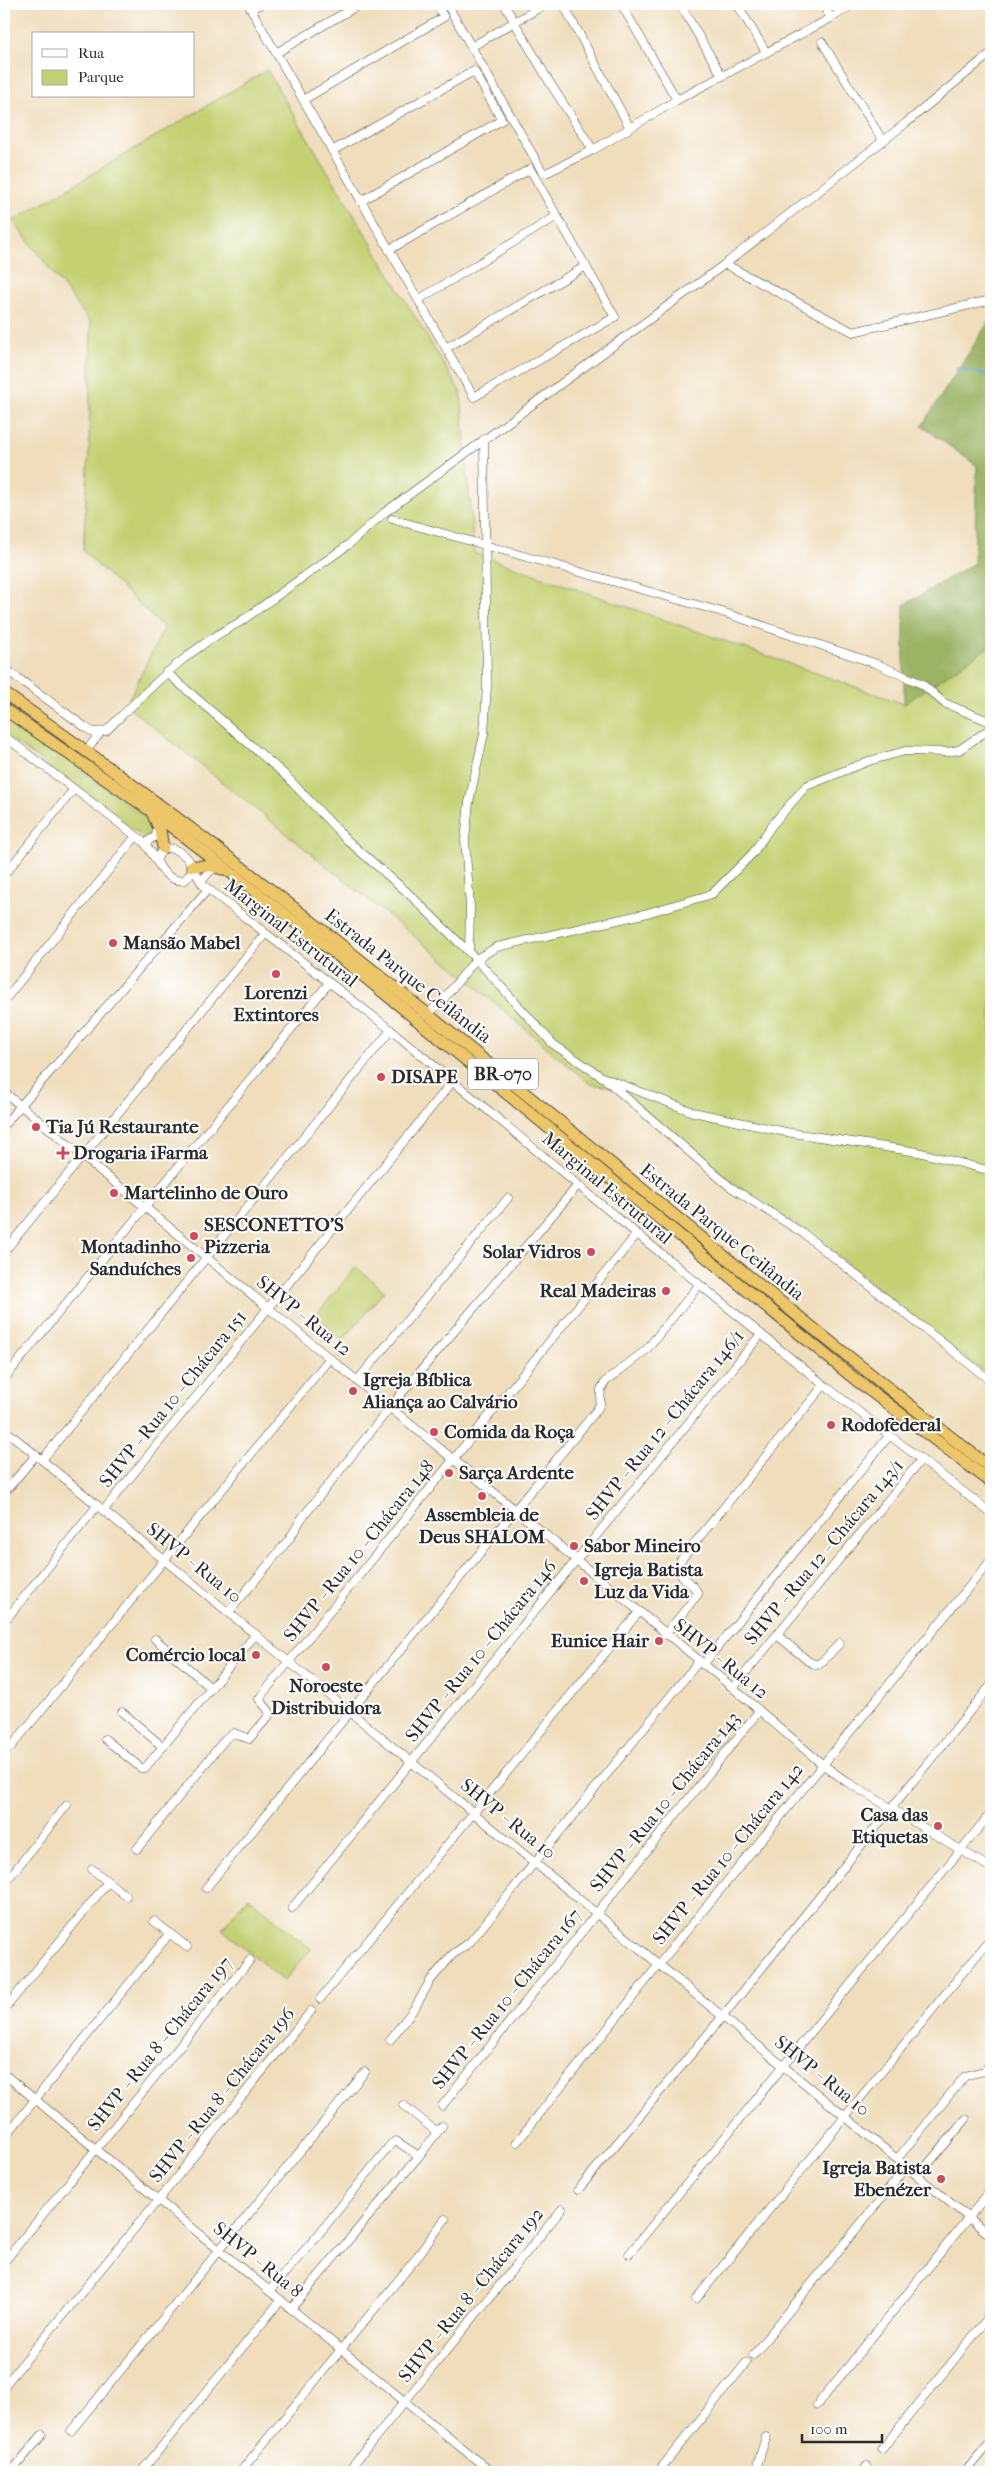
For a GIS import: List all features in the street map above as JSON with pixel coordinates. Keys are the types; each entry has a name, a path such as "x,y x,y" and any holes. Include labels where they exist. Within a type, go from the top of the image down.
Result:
{"highway":[{"name":"Estrada Parque Ceilândia","path":"4,693 87,750 429,1013 864,1371 991,1468"},
{"name":"Estrada Parque Ceilândia","path":"4,710 154,816 350,965 856,1380 991,1482"},
{"path":"154,816 160,830 162,848"},
{"path":"192,867 219,868 232,874"}],"street":[{"path":"261,4 249,7 276,53 332,151 389,250 446,348 474,397 615,317 530,169 389,250"},
{"path":"276,53 360,4"},
{"path":"303,100 444,17 436,4"},
{"path":"447,4 542,171 550,173 677,100 832,18 854,4"},
{"path":"504,4 593,150"},
{"path":"471,47 546,4"},
{"path":"563,4 630,128"},
{"path":"621,4 677,100"},
{"path":"680,4 722,76"},
{"path":"822,4 832,18"},
{"path":"741,5 766,52"},
{"path":"822,42 883,141"},
{"path":"4,668 40,692 73,719 93,732 100,733 106,731 185,656 240,622 348,544 362,530 484,439 724,264 883,141 991,53"},
{"path":"332,151 474,71 502,120 361,201"},
{"path":"418,300 557,216"},
{"path":"724,264 853,332 991,300"},
{"path":"446,348 586,266"},
{"path":"468,952 470,907 465,840 469,802 484,734 486,685 487,545 484,439"},
{"path":"392,519 722,612 878,664 922,684 944,702 991,722"},
{"path":"166,672 284,774 347,840 407,892 476,959 553,1044 602,1077 729,1186 804,1234 991,1381"},
{"path":"429,1013 443,1000 476,959 497,947 644,914 712,894 753,853 772,825 806,786 862,764 905,751 948,752 959,750 991,728"},
{"path":"87,750 100,733"},
{"path":"4,736 145,842 162,848 177,850 189,860 192,867 191,874 185,880 170,878 161,870 145,842"},
{"path":"4,875 74,789"},
{"path":"145,842 156,836 154,816"},
{"path":"4,1001 136,836"},
{"path":"156,860 162,848"},
{"name":"Marginal Estrutural","path":"192,867 204,885 391,1030 699,1285 824,1385 991,1513"},
{"path":"4,1125 204,885 212,870 219,868"},
{"name":"Marginal Estrutural","path":"185,880 204,885"},
{"path":"4,1252 265,934"},
{"path":"4,1379 329,982"},
{"path":"4,1493 39,1458 391,1030"},
{"path":"602,1077 693,1112 786,1132 918,1152 991,1170"},
{"name":"SHVP - Rua 10 - Chácara 151","path":"4,1622 454,1081"},
{"name":"SHVP - Rua 12","path":"4,1092 665,1635 733,1688 822,1764 890,1809 991,1868"},
{"path":"229,1612 290,1538 302,1518 390,1408 578,1185"},
{"path":"357,1381 508,1198"},
{"name":"SHVP - Rua 10 - Chácara 148","path":"138,1849 226,1738 234,1733 249,1738 268,1717 269,1711 260,1698 637,1234"},
{"path":"206,1888 599,1407 601,1389 606,1381 646,1350 699,1285"},
{"name":"SHVP - Rua 12 - Chácara 146/1","path":"575,1560 761,1334"},
{"path":"11,1747 330,1358"},
{"path":"665,1635 698,1594 676,1570 680,1561 824,1385"},
{"name":"SHVP - Rua 10","path":"4,1428 991,2236"},
{"path":"390,2040 416,2006 430,1980 452,1955 470,1942 889,1436"},
{"name":"SHVP - Rua 12 - Chácara 143/1","path":"733,1688 921,1460"},
{"name":"SHVP - Rua 10 - Chácara 146","path":"292,1908 575,1560"},
{"name":"SHVP - Rua 10 - Chácara 142","path":"517,2142 822,1764 991,1560"},
{"path":"320,1999 639,1612"},
{"path":"105,1739 142,1768 147,1766 256,1634"},
{"path":"776,1635 808,1661 816,1665 823,1661 840,1643"},
{"path":"155,1639 211,1688"},
{"path":"578,2190 723,2016 991,1685"},
{"name":"SHVP - Rua 10 - Chácara 143","path":"597,1913 760,1711"},
{"path":"122,1712 163,1747"},
{"path":"712,1769 702,1763 725,1736"},
{"path":"4,1884 67,1805"},
{"path":"629,2254 991,1813"},
{"path":"92,1869 126,1896"},
{"path":"4,2010 108,1882"},
{"name":"SHVP - Rua 10 - Chácara 167","path":"442,2106 597,1913"},
{"path":"154,1921 187,1947"},
{"path":"4,2138 170,1933"},
{"path":"696,2299 991,1938"},
{"name":"SHVP - Rua 8 - Chácara 197","path":"4,2262 250,1960"},
{"name":"SHVP - Rua 8 - Chácara 196","path":"4,2386 311,2011"},
{"path":"897,2159 965,2076 984,2071 991,2064"},
{"path":"70,2431 365,2072"},
{"name":"SHVP - Rua 8","path":"4,2074 490,2472"},
{"path":"291,2309 419,2156 439,2129 403,2106"},
{"path":"918,2176 966,2119"},
{"path":"269,2291 318,2235 392,2144 398,2141 419,2156"},
{"path":"753,2354 907,2167"},
{"path":"816,2405 991,2190"},
{"name":"SHVP - Rua 8 - Chácara 192","path":"347,2472 562,2208"},
{"path":"240,2472 414,2261 445,2219"},
{"path":"141,2472 281,2300"},
{"path":"882,2449 991,2314"},
{"path":"658,2472 746,2363"},
{"path":"11,2472 42,2435"},
{"path":"755,2472 766,2437"},
{"path":"965,2472 991,2441"}],"green space":[{"path":"267,70 461,393 474,553 904,704 991,645 991,1376 947,1344 809,1233 750,1197 618,1088 590,1084 455,969 126,705 164,628 83,551 89,451 91,323 13,221"},
{"path":"988,323 991,325 991,645 904,704 904,605 974,563 977,466 922,426"},
{"path":"4,715 145,817 151,825 151,835 143,837 4,734"},
{"path":"356,1267 384,1291 343,1340 315,1316"},
{"path":"248,1897 311,1949 284,1981 222,1929"}],"waterway":[{"path":"955,368 991,376"}],"place":[{"name":"Mansão Mabel","path":"113,943"},
{"name":"Lorenzi Extintores","path":"276,974"},
{"name":"DISAPE","path":"381,1077"},
{"name":"Tia Jú Restaurante","path":"36,1127"},
{"name":"Drogaria iFarma","path":"63,1153"},
{"name":"Martelinho de Ouro","path":"114,1193"},
{"name":"SESCONETTO'S Pizzeria","path":"194,1236"},
{"name":"Solar Vidros","path":"591,1252"},
{"name":"Montadinho Sanduíches","path":"191,1258"},
{"name":"Real Madeiras","path":"666,1291"},
{"name":"Igreja Bíblica Aliança ao Calvário","path":"353,1391"},
{"name":"Rodofederal","path":"831,1425"},
{"name":"Comida da Roça","path":"434,1432"},
{"name":"Sarça Ardente","path":"449,1473"},
{"name":"Assembleia de Deus SHALOM","path":"482,1496"},
{"name":"Sabor Mineiro","path":"574,1546"},
{"name":"Igreja Batista Luz da Vida","path":"584,1581"},
{"name":"Eunice Hair","path":"659,1641"},
{"name":"Comércio local","path":"256,1655"},
{"name":"Noroeste Distribuidora","path":"326,1667"},
{"name":"Casa das Etiquetas","path":"938,1826"},
{"name":"Igreja Batista Ebenézer","path":"941,2179"}]}
